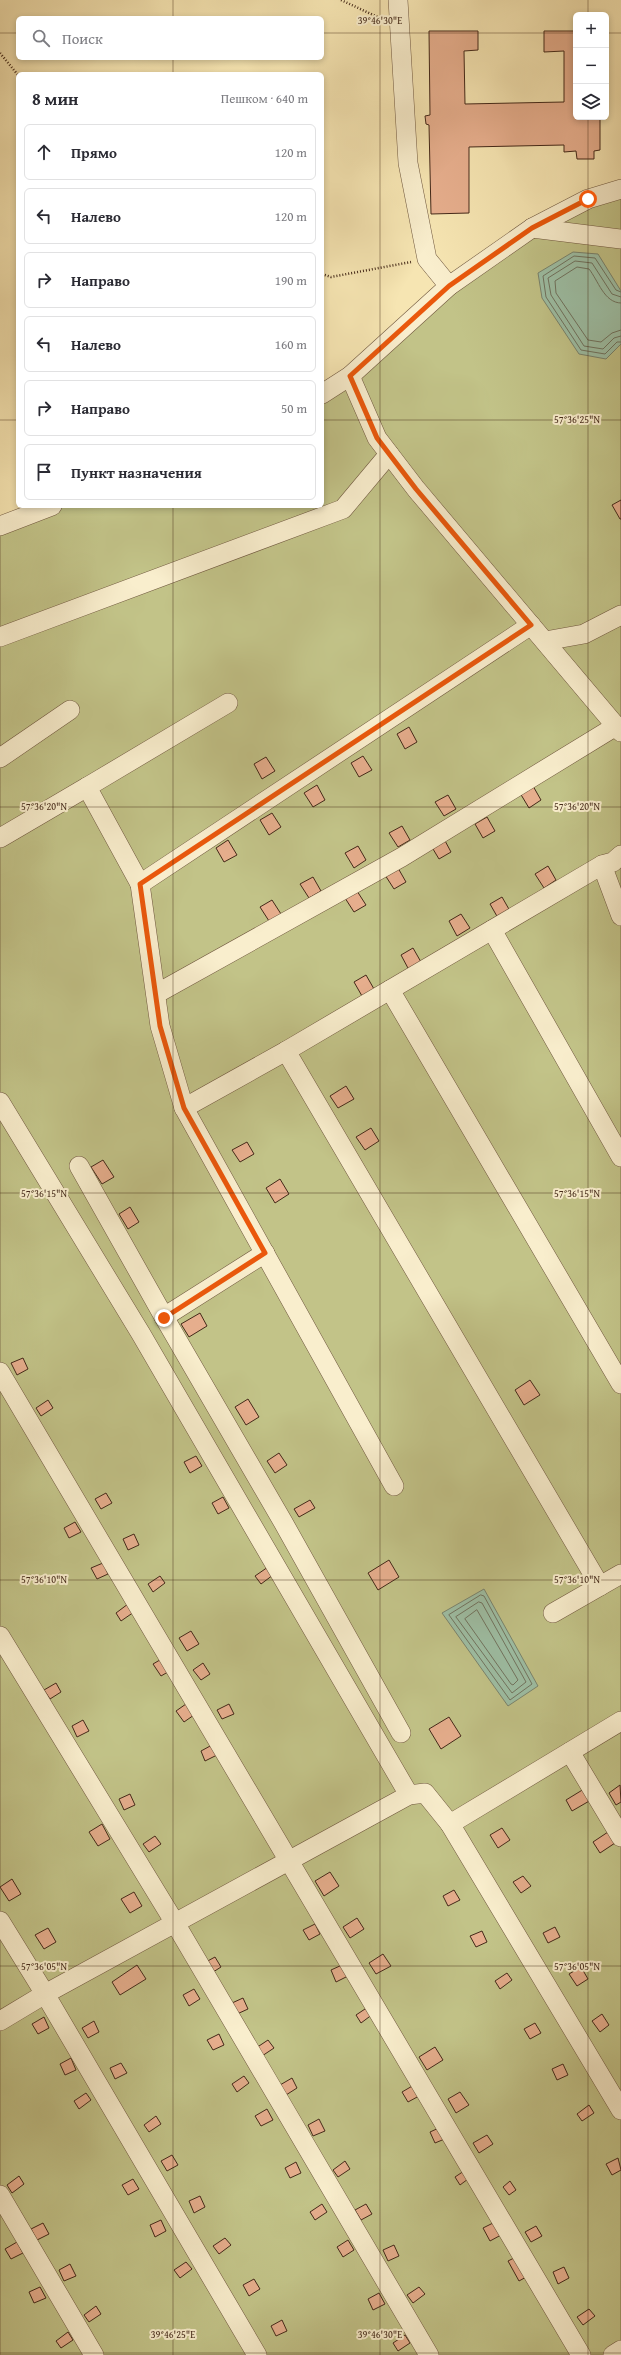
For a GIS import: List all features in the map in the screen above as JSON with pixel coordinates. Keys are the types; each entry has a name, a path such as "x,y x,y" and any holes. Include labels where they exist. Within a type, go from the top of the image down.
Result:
{"street":[{"path":"398,0 408,163 427,259 449,286"},
{"path":"324,393 350,376 449,286 532,228 588,199 621,189"},
{"path":"532,228 621,239"},
{"path":"156,994 402,857 619,729 389,454 377,438 350,376"},
{"path":"0,637 342,509 389,454"},
{"path":"0,526 47,508"},
{"path":"545,641 584,634 621,615"},
{"path":"140,884 531,625"},
{"path":"0,838 228,703"},
{"path":"0,758 70,710"},
{"path":"87,787 140,884 160,1026 184,1108 394,1486"},
{"path":"184,1108 286,1051 492,930 614,863 621,916"},
{"path":"492,930 621,1157"},
{"path":"390,990 621,1384"},
{"path":"286,1051 600,1586"},
{"path":"0,1102 141,1334 409,1795"},
{"path":"79,1166 401,1733"},
{"path":"164,1318 265,1253"},
{"path":"0,1372 581,2355"},
{"path":"553,1613 621,1574"},
{"path":"0,1636 175,1923 429,2355"},
{"path":"450,1824 621,1721"},
{"path":"570,1752 621,1837"},
{"path":"0,2021 45,1994 409,1795 425,1793 450,1824 621,2110"},
{"path":"0,1921 45,1994 257,2355"},
{"path":"0,2195 94,2355"},
{"path":"613,2355 621,2350"}],"path":[{"path":"341,0 399,26"},
{"path":"0,53 16,73"},
{"path":"324,275 331,277 427,259"}],"shaded area":[{"path":"621,189 621,2355 0,2355 0,526 47,508 324,508 324,392 532,228"}],"water":[{"path":"573,252 598,254 621,291 621,344 606,359 579,354 542,298 538,273"},
{"path":"484,1589 538,1686 508,1706 442,1613"}],"building":[{"path":"429,31 478,31 478,50 464,51 465,104 564,102 564,51 544,52 544,31 573,31 573,120 600,120 600,150 594,151 594,159 577,159 576,151 564,152 564,145 469,147 469,213 431,214 429,125 426,124 425,116 430,115"},
{"path":"621,500 621,519 620,519 612,505"},
{"path":"409,727 417,742 405,749 397,734"},
{"path":"363,756 372,770 359,777 351,763"},
{"path":"266,757 275,771 262,779 254,764"},
{"path":"317,785 325,800 313,807 304,793"},
{"path":"533,786 541,800 529,808 520,793"},
{"path":"448,795 456,809 444,816 435,802"},
{"path":"272,813 281,827 269,835 260,820"},
{"path":"487,817 495,831 483,838 475,824"},
{"path":"402,826 410,840 398,847 389,833"},
{"path":"443,837 451,852 439,859 430,844"},
{"path":"228,840 237,855 224,862 216,848"},
{"path":"358,846 366,860 354,868 345,853"},
{"path":"548,866 556,880 544,888 535,874"},
{"path":"398,868 406,882 394,889 385,875"},
{"path":"313,877 321,891 309,898 300,884"},
{"path":"357,891 366,905 354,912 345,898"},
{"path":"502,897 510,911 498,918 490,904"},
{"path":"272,900 281,914 269,921 260,907"},
{"path":"461,914 470,928 457,936 449,921"},
{"path":"413,948 421,962 409,970 401,955"},
{"path":"366,975 374,989 362,996 354,982"},
{"path":"346,1086 354,1099 338,1108 330,1096"},
{"path":"371,1128 379,1141 365,1150 356,1137"},
{"path":"247,1142 254,1154 240,1162 232,1150"},
{"path":"103,1160 114,1177 102,1184 91,1167"},
{"path":"280,1179 289,1194 275,1203 266,1188"},
{"path":"130,1207 139,1222 128,1229 119,1214"},
{"path":"200,1313 207,1326 189,1337 181,1324"},
{"path":"23,1358 28,1369 17,1375 11,1363"},
{"path":"530,1380 540,1395 524,1405 515,1390"},
{"path":"248,1399 259,1417 246,1425 235,1407"},
{"path":"48,1400 53,1408 41,1416 36,1408"},
{"path":"279,1453 287,1465 275,1473 267,1461"},
{"path":"196,1456 202,1466 190,1473 184,1462"},
{"path":"106,1493 112,1503 101,1509 95,1499"},
{"path":"223,1497 229,1508 218,1514 212,1503"},
{"path":"310,1500 315,1508 299,1517 294,1509"},
{"path":"75,1522 81,1532 69,1538 64,1528"},
{"path":"134,1534 139,1545 128,1550 123,1539"},
{"path":"389,1560 399,1577 378,1590 368,1573"},
{"path":"103,1563 108,1574 97,1579 91,1568"},
{"path":"268,1567 273,1575 261,1584 255,1576"},
{"path":"160,1576 165,1583 153,1592 148,1584"},
{"path":"128,1604 134,1612 121,1621 116,1613"},
{"path":"191,1631 199,1644 187,1651 179,1638"},
{"path":"165,1657 173,1669 161,1676 153,1664"},
{"path":"203,1663 210,1674 201,1680 193,1670"},
{"path":"56,1683 61,1692 50,1699 44,1690"},
{"path":"186,1704 194,1715 184,1722 176,1711"},
{"path":"229,1704 234,1714 222,1719 217,1710"},
{"path":"449,1717 461,1736 441,1749 429,1729"},
{"path":"83,1720 89,1731 77,1737 72,1726"},
{"path":"212,1745 217,1755 205,1761 201,1751"},
{"path":"620,1785 621,1802 616,1805 609,1793"},
{"path":"584,1789 591,1800 572,1811 566,1800"},
{"path":"130,1794 135,1805 124,1810 119,1799"},
{"path":"102,1824 110,1839 98,1846 89,1832"},
{"path":"502,1828 510,1840 498,1848 490,1835"},
{"path":"608,1832 615,1843 600,1853 593,1842"},
{"path":"155,1836 161,1844 149,1852 143,1844"},
{"path":"330,1872 339,1886 324,1896 315,1881"},
{"path":"523,1876 531,1886 521,1893 513,1882"},
{"path":"12,1879 21,1894 9,1901 0,1887"},
{"path":"454,1890 460,1900 448,1906 443,1896"},
{"path":"134,1892 142,1906 130,1913 121,1899"},
{"path":"357,1918 364,1929 350,1938 343,1927"},
{"path":"315,1924 320,1934 309,1940 303,1930"},
{"path":"555,1927 560,1937 548,1943 543,1933"},
{"path":"48,1928 56,1942 44,1949 35,1935"},
{"path":"482,1931 487,1942 476,1947 470,1936"},
{"path":"383,1954 391,1966 376,1974 369,1963"},
{"path":"215,1957 221,1967 210,1974 204,1963"},
{"path":"137,1965 146,1979 120,1995 112,1982"},
{"path":"342,1965 348,1976 336,1982 331,1970"},
{"path":"581,1967 588,1979 577,1986 569,1974"},
{"path":"507,1973 512,1980 500,1989 495,1981"},
{"path":"194,1989 200,1999 189,2006 183,1995"},
{"path":"243,1998 248,2009 237,2014 232,2003"},
{"path":"368,2007 373,2014 361,2023 356,2015"},
{"path":"602,2014 609,2025 600,2032 592,2021"},
{"path":"44,2017 49,2028 38,2034 32,2024"},
{"path":"94,2021 99,2032 88,2038 82,2028"},
{"path":"535,2023 541,2033 530,2039 524,2029"},
{"path":"219,2034 224,2045 213,2050 207,2040"},
{"path":"268,2040 274,2048 262,2056 256,2048"},
{"path":"435,2047 443,2060 427,2070 419,2057"},
{"path":"71,2058 76,2070 65,2075 60,2064"},
{"path":"121,2063 127,2073 115,2079 110,2068"},
{"path":"563,2064 568,2075 557,2080 552,2069"},
{"path":"244,2076 249,2083 237,2092 232,2084"},
{"path":"292,2078 297,2088 286,2095 280,2085"},
{"path":"414,2085 419,2096 408,2102 402,2092"},
{"path":"460,2092 469,2105 456,2113 448,2099"},
{"path":"86,2093 91,2100 79,2109 74,2101"},
{"path":"589,2105 594,2113 582,2121 577,2114"},
{"path":"267,2109 273,2120 261,2126 255,2116"},
{"path":"156,2116 161,2124 149,2132 144,2125"},
{"path":"319,2119 325,2131 313,2136 308,2125"},
{"path":"441,2127 447,2138 435,2143 430,2132"},
{"path":"487,2135 493,2144 479,2153 473,2143"},
{"path":"172,2155 178,2165 167,2171 161,2161"},
{"path":"618,2158 621,2170 612,2175 606,2164"},
{"path":"345,2161 350,2169 338,2177 333,2170"},
{"path":"296,2162 301,2173 290,2178 285,2168"},
{"path":"467,2169 472,2176 460,2185 455,2177"},
{"path":"19,2176 24,2184 12,2193 7,2185"},
{"path":"133,2179 139,2189 128,2195 122,2185"},
{"path":"510,2181 516,2190 509,2195 503,2187"},
{"path":"200,2196 205,2207 194,2213 189,2201"},
{"path":"322,2204 327,2212 315,2220 310,2212"},
{"path":"366,2204 372,2214 361,2220 355,2210"},
{"path":"161,2220 166,2231 155,2237 150,2225"},
{"path":"495,2222 501,2235 490,2241 483,2228"},
{"path":"43,2223 49,2234 37,2240 31,2229"},
{"path":"536,2226 542,2236 531,2242 525,2232"},
{"path":"225,2238 231,2245 219,2254 213,2246"},
{"path":"348,2240 354,2250 343,2257 337,2247"},
{"path":"17,2242 23,2253 11,2259 5,2249"},
{"path":"394,2245 399,2256 388,2261 383,2250"},
{"path":"518,2256 528,2276 519,2281 508,2261"},
{"path":"186,2262 192,2269 180,2278 174,2270"},
{"path":"70,2264 76,2276 64,2281 59,2270"},
{"path":"564,2267 569,2278 558,2284 553,2272"},
{"path":"254,2279 260,2289 249,2296 243,2285"},
{"path":"40,2287 46,2298 34,2303 29,2292"},
{"path":"419,2287 425,2294 413,2303 407,2295"},
{"path":"379,2293 385,2304 373,2310 368,2299"},
{"path":"96,2306 101,2314 89,2322 84,2315"},
{"path":"589,2309 595,2316 583,2325 577,2317"},
{"path":"282,2320 287,2331 276,2336 271,2326"},
{"path":"68,2332 73,2340 61,2348 56,2341"},
{"path":"405,2335 410,2343 398,2351 393,2343"}],"route":[{"path":"164,1318 265,1253 184,1108 160,1026 140,884 531,625 416,489 377,438 350,376 449,286 532,228 588,199"}]}
